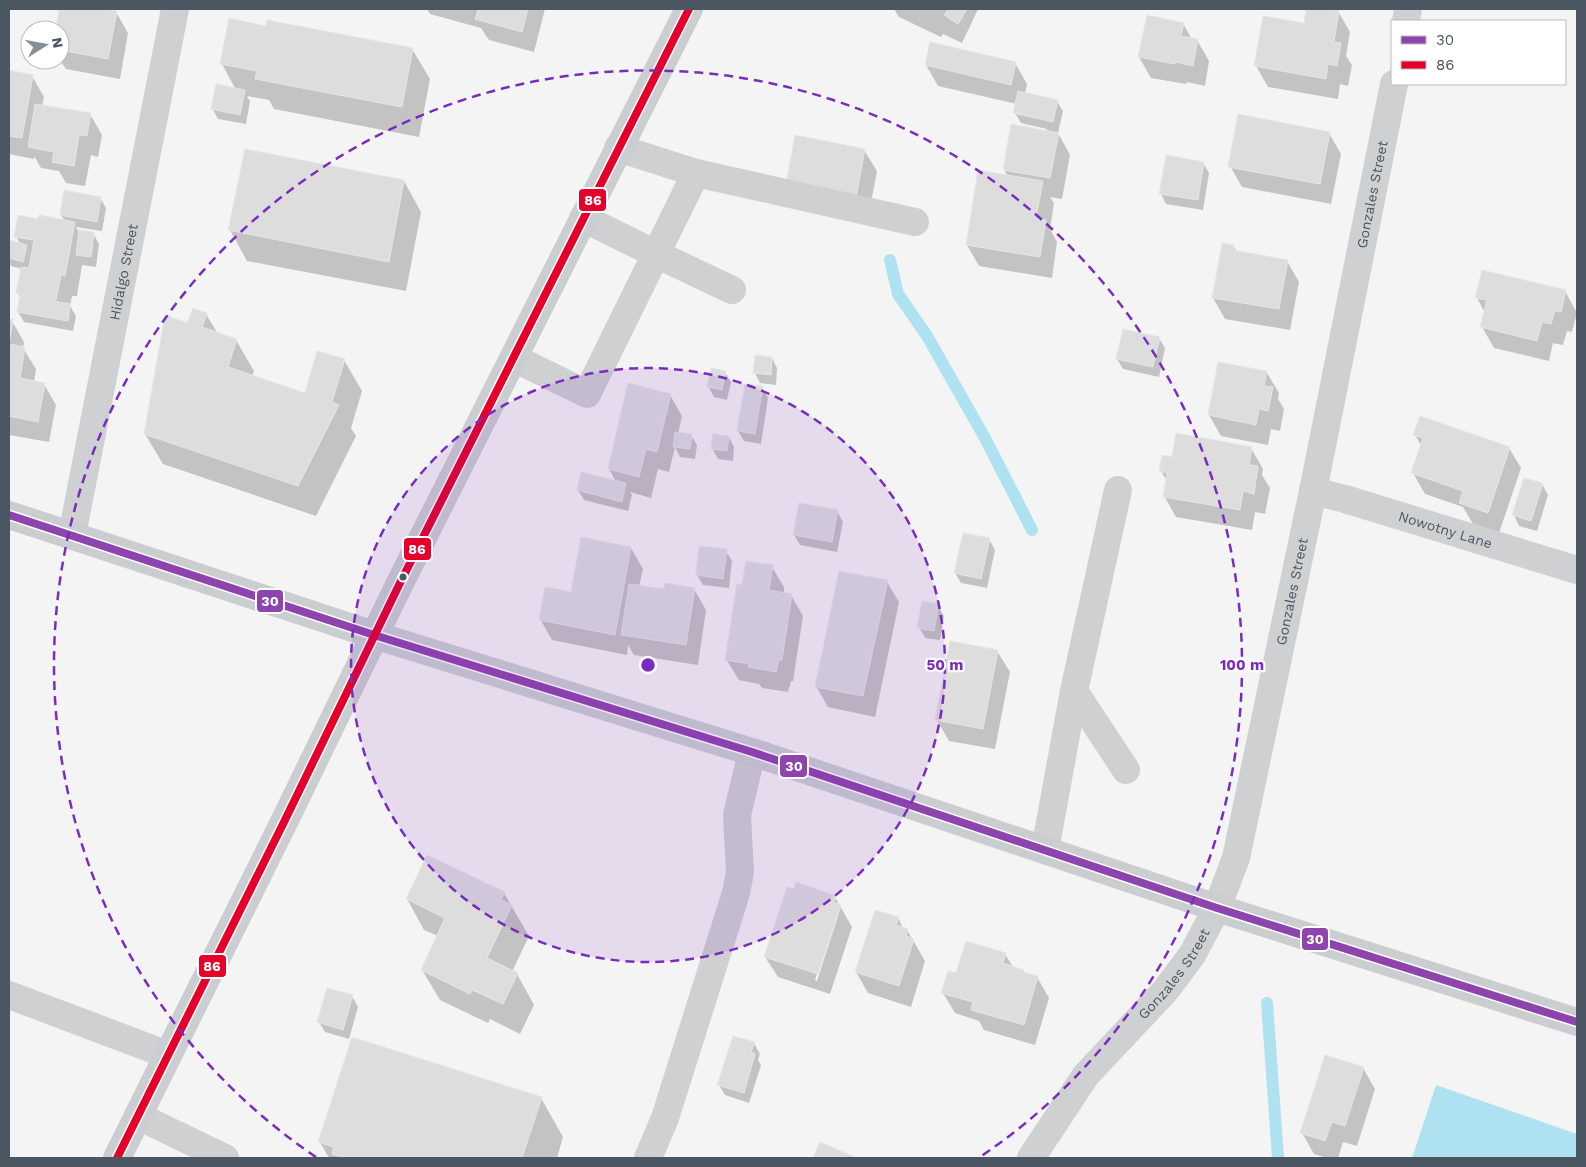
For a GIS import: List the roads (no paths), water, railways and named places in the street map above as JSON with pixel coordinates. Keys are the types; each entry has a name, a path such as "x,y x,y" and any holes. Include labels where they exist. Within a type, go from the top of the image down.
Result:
{"main road":[{"path":"116,1158 285,820 374,635 689,9"},
{"path":"9,515 374,635 752,752 1217,908 1577,1022"}],"street":[{"name":"Hidalgo Street","path":"72,535 175,9"},
{"name":"Gonzales Street","path":"1031,1158 1086,1075 1165,991 1192,955 1217,908 1236,858 1314,491 1394,85"},
{"path":"618,148 696,173 915,222"},
{"path":"514,358 587,394 696,173"},
{"path":"583,218 732,290"},
{"path":"1044,850 1074,691 1118,490"},
{"name":"Nowotny Lane","path":"1314,491 1577,570"},
{"path":"1074,691 1126,770"},
{"path":"648,1158 665,1118 736,893 740,872 736,815 752,752"},
{"path":"9,995 168,1054"},
{"path":"138,1116 225,1158"}],"water":[{"path":"1436,1085 1577,1134 1577,1158 1412,1158"}],"waterway":[{"path":"890,260 898,294 927,336 985,438 1032,530"},
{"path":"1267,1003 1278,1158"}]}
